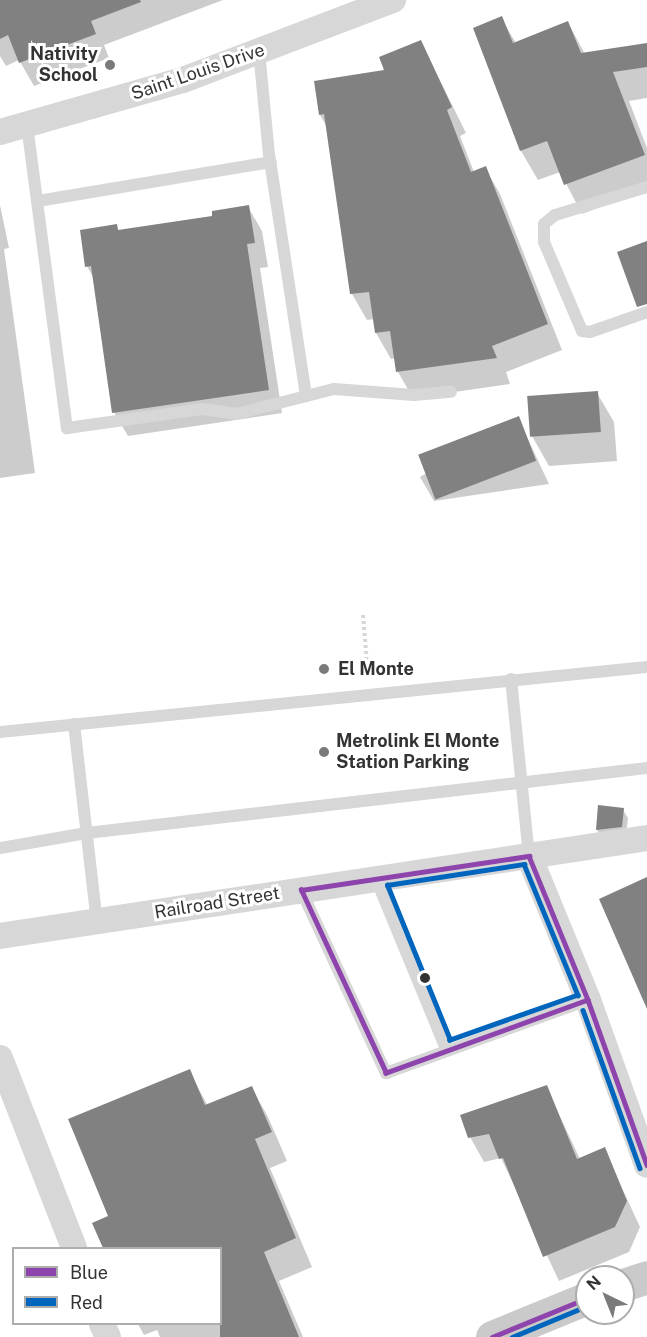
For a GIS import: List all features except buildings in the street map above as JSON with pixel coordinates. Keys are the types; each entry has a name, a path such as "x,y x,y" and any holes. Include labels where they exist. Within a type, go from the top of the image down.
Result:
{"main road":[{"path":"492,1337 575,1303"}],"street":[{"name":"Saint Louis Drive","path":"0,132 183,80 393,0"},
{"name":"Railroad Street","path":"0,936 647,838"},
{"path":"529,856 588,1000 647,1165"},
{"path":"0,1058 74,1247"}],"lane":[{"path":"259,51 271,162 306,396"},
{"path":"27,125 67,428 202,409 236,414 334,389 414,395 451,392"},
{"path":"38,201 271,162"},
{"path":"647,188 555,215 544,224 544,242 582,331 590,332 647,312"},
{"path":"0,732 647,667"},
{"path":"511,679 529,856"},
{"path":"74,724 97,921"},
{"path":"0,848 87,833 647,768"},
{"path":"376,879 446,1049"},
{"path":"301,890 386,1073 446,1049 588,1000"}],"path":[{"path":"363,615 366,648"}],"transit line":[{"name":"Blue","path":"529,856 588,1000 386,1073 301,890 529,856"},
{"name":"Red","path":"524,864 578,995 450,1040 387,885 524,864"},
{"name":"Blue","path":"588,1000 647,1165"},
{"name":"Red","path":"583,1010 640,1168"},
{"name":"Blue","path":"492,1337 575,1303"},
{"name":"Red","path":"512,1337 575,1311"}],"place":[{"name":"Nativity School","path":"110,65"},
{"name":"El Monte","path":"324,669"},
{"name":"Metrolink El Monte Station Parking","path":"324,752"}]}
